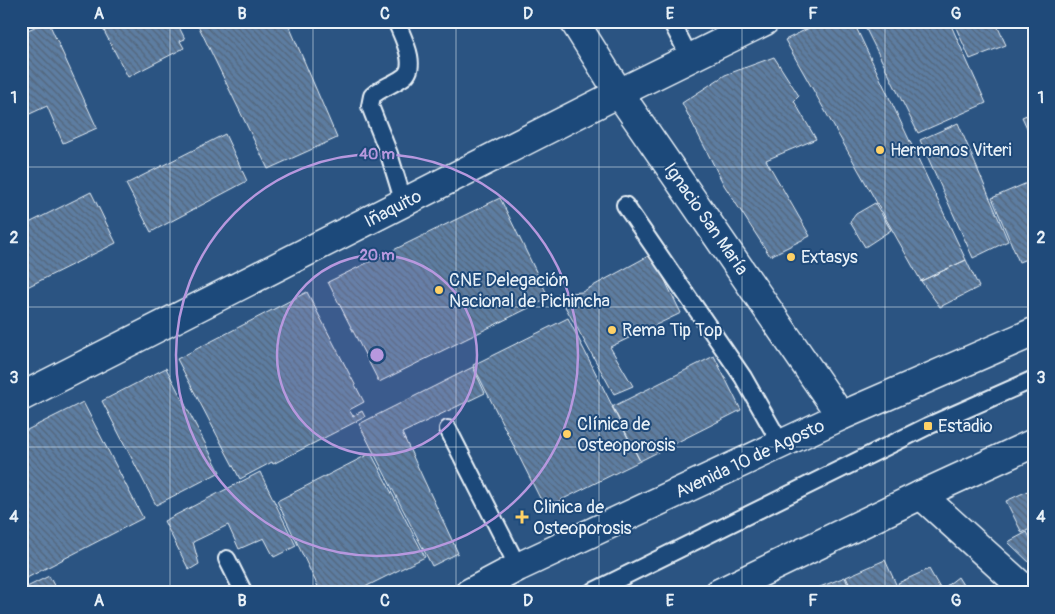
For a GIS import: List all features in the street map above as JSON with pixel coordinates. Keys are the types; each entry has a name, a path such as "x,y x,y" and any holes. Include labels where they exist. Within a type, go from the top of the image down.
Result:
{"street":[{"name":"Ignacio San María","path":"574,21 619,93 841,416"},
{"name":"Iñaquito","path":"21,397 619,93 765,21"},
{"name":"Avenida 10 de Agosto","path":"469,593 518,567 841,416 1034,332"},
{"path":"719,593 921,495 1034,443"},
{"path":"921,495 1028,593"}],"lane":[{"path":"396,21 410,57 410,68 404,77 380,89 372,96 370,106 389,154 404,203"},
{"path":"671,21 690,58"},
{"path":"625,205 743,377 781,444"},
{"path":"590,593 928,426 1034,379"},
{"path":"448,429 518,567"},
{"path":"227,559 244,593"}],"building":[{"path":"48,21 97,128 63,143 47,106 21,118 21,33"},
{"path":"123,21 176,21 185,39 180,41 184,48 128,77 104,31"},
{"path":"196,21 287,21 337,138 268,169"},
{"name":"Hermanos Viteri","path":"823,21 853,21 966,260 921,281 785,40"},
{"path":"862,21 949,21 986,103 918,133"},
{"path":"953,21 995,21 1006,45 970,59"},
{"path":"774,57 799,96 794,101 816,139 766,160 810,236 770,256 724,185 682,103 725,75"},
{"path":"1034,112 1034,143 1022,117"},
{"path":"958,123 1008,241 973,258 920,140"},
{"path":"225,134 247,181 151,232 126,184"},
{"path":"1034,180 1034,256 1019,262 992,198"},
{"path":"91,192 116,243 21,290 21,227"},
{"name":"CNE Delegación Nacional de Pichincha","path":"500,198 549,298 379,382 328,282"},
{"path":"875,203 891,230 865,247 850,222 856,214"},
{"name":"Rema Tip Top","path":"652,254 681,313 610,347 633,386 614,394 558,294 582,292"},
{"path":"966,260 979,287 940,307 921,281"},
{"path":"307,292 364,402 349,410 353,416 362,411 365,417 240,479 177,359"},
{"name":"Clínica de Osteoporosis","path":"568,318 640,461 545,508 473,365"},
{"name":"Rema Tip Top","path":"714,356 741,410 640,461 612,407"},
{"path":"473,367 485,393 402,433 458,553 432,566 359,424"},
{"path":"166,368 220,472 156,505 102,401"},
{"path":"83,402 143,518 21,581 21,433"},
{"path":"371,453 425,557 353,593 321,593 277,501"},
{"path":"260,472 296,546 274,557 264,538 239,549 228,525 193,542 199,564 189,570 164,521"},
{"path":"1034,488 1034,536 1030,529 1022,533 1006,501"},
{"path":"1027,532 1034,545 1034,567 1008,542"},
{"path":"885,560 900,593 853,593 846,577"},
{"path":"929,569 941,590 958,577 968,593 903,593 898,583"},
{"path":"49,576 58,593 21,593 21,590"},
{"path":"845,577 851,593 805,593"}],"place":[{"name":"Hermanos Viteri","path":"880,150"},
{"name":"Extasys","path":"791,257"},
{"name":"CNE Delegación Nacional de Pichincha","path":"439,290"},
{"name":"Rema Tip Top","path":"612,330"},
{"name":"Estadio","path":"928,426"},
{"name":"Clínica de Osteoporosis","path":"567,434"},
{"name":"Clinica de Osteoporosis","path":"522,517"}]}
